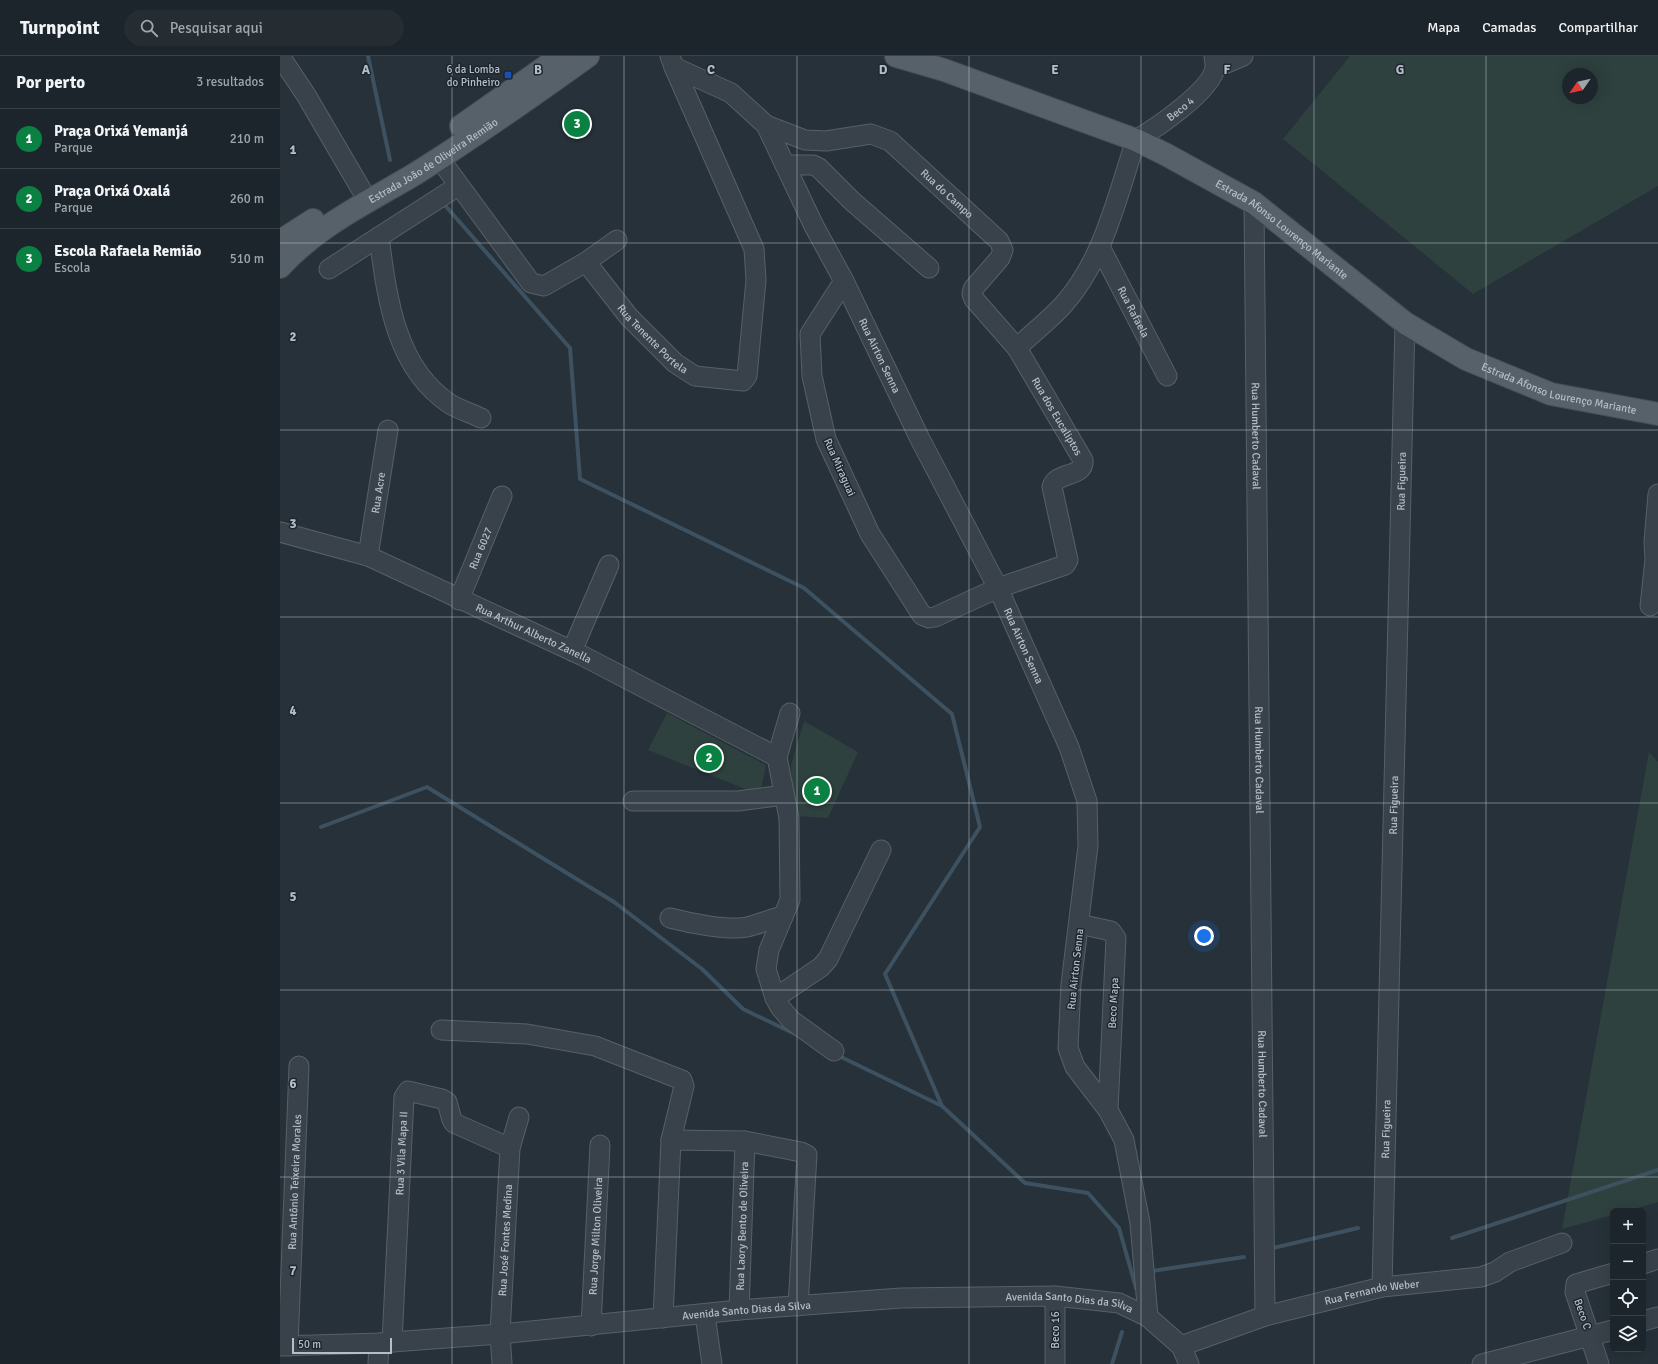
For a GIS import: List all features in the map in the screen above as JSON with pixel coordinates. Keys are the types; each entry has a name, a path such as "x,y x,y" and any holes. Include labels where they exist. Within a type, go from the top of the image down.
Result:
{"main road":[{"name":"Estrada João de Oliveira Remião","path":"280,267 294,251 310,237 412,167 561,56"},
{"name":"Estrada João de Oliveira Remião","path":"280,244 286,238 362,189 412,167 439,158 512,110 588,56"},
{"name":"Estrada Afonso Lourenço Mariante","path":"896,56 944,70 1136,140 1165,154 1254,203 1405,323 1466,359 1551,394 1658,414"}],"street":[{"path":"280,56 306,95 362,189"},
{"name":"Beco 4","path":"1136,140 1156,129 1197,96 1208,81 1215,62 1243,56"},
{"name":"Rua Airton Senna","path":"672,61 731,93 766,125 817,232 844,281 920,438 998,588 1069,747 1087,801 1088,846 1080,924 1071,984 1068,1048 1075,1067 1108,1110 1124,1140 1140,1223 1148,1317"},
{"name":"Rua Tenente Portela","path":"586,262 629,316 675,363 695,376 746,380 756,280 754,249 672,61"},
{"name":"Rua do Campo","path":"766,125 805,140 826,141 871,134 890,141 999,241 1003,250 1000,258 973,289 972,294 974,299 1017,348"},
{"path":"1017,348 1064,305 1085,277 1100,247 1136,140"},
{"path":"439,158 458,186 532,283 544,286 586,262 617,240"},
{"path":"785,165 813,165 819,168 852,201 929,268"},
{"path":"329,269 458,186"},
{"name":"Rua Humberto Cadaval","path":"1254,203 1265,1316"},
{"path":"379,237 386,288 400,340 415,370 433,390 451,404 481,418"},
{"name":"Rua Rafaela","path":"1100,247 1168,376"},
{"name":"Rua Miraguai","path":"844,281 810,334 812,376 826,439 870,534 922,615 929,618"},
{"name":"Rua Figueira","path":"1382,1287 1405,323"},
{"name":"Rua dos Eucaliptos","path":"929,618 935,617 998,588 1065,565 1068,560 1052,487 1056,480 1081,469 1084,465 1083,460 1017,348"},
{"name":"Rua Acre","path":"368,556 388,430"},
{"path":"1650,606 1655,559 1654,542 1658,494"},
{"name":"Rua 6027","path":"459,600 502,496"},
{"name":"Rua Arthur Alberto Zanella","path":"280,532 368,556 459,600 572,651 777,757"},
{"path":"572,651 609,565"},
{"path":"790,713 777,757 789,818 790,900 769,950 766,969 775,998 791,1020 834,1051"},
{"path":"633,802 738,801 784,795"},
{"path":"775,998 821,967 828,959 881,850"},
{"path":"670,918 692,924 728,928 746,927 783,916"},
{"name":"Beco Mapa","path":"1080,924 1111,931 1116,938 1108,1110"},
{"path":"441,1030 527,1034 595,1046 682,1080 684,1086 671,1140 663,1318"},
{"name":"Rua Antônio Teixeira Morales","path":"284,1346 299,1066"},
{"name":"Rua 3 Vila Mapa II","path":"385,1343 404,1097 408,1091 414,1091 447,1102 454,1123 510,1148"},
{"name":"Rua José Fontes Medina","path":"502,1364 500,1334 510,1148 519,1116"},
{"path":"671,1140 744,1141 801,1152 807,1155 798,1306"},
{"name":"Rua Laory Bento de Oliveira","path":"739,1310 744,1141"},
{"name":"Rua Jorge Milton Oliveira","path":"591,1326 600,1145"},
{"name":"Rua Fernando Weber","path":"1180,1346 1265,1316 1382,1287 1447,1282 1481,1277 1495,1272 1510,1262 1562,1243"},
{"path":"1646,1263 1658,1259"},
{"name":"Beco C","path":"1591,1336 1575,1292 1576,1284 1610,1273"},
{"name":"Avenida Santo Dias da Silva","path":"284,1346 385,1343 591,1326 705,1315 739,1310 901,1298 1055,1296 1119,1303 1148,1317 1180,1346 1189,1364"},
{"name":"Beco 16","path":"1055,1296 1055,1364"},
{"path":"705,1315 712,1364"},
{"path":"1646,1320 1658,1317"},
{"path":"1482,1364 1610,1331"},
{"path":"1591,1336 1599,1364"},
{"path":"378,1364 385,1343"}],"green space":[{"path":"1350,56 1658,56 1658,186 1473,294 1283,139"},
{"path":"667,713 766,765 760,795 648,750"},
{"path":"804,721 858,752 828,818 794,816 791,765"},
{"path":"1649,752 1658,762 1658,1202 1637,1208 1610,1208 1610,1216 1562,1229"}],"waterway":[{"path":"368,56 390,160"},
{"path":"443,203 570,348 580,479 804,588 952,714 980,827 885,974 942,1106"},
{"path":"321,827 427,787 614,902 702,969 743,1009 797,1035"},
{"path":"837,1055 942,1106 1025,1183 1088,1193 1119,1228 1136,1288"},
{"path":"1452,1238 1658,1170"},
{"path":"1269,1249 1358,1228"},
{"path":"1152,1271 1244,1257"},
{"path":"1112,1364 1122,1332"}],"place":[{"name":"6 da Lomba do Pinheiro","path":"508,75"},
{"name":"Escola Rafaela Remião","path":"577,124"},
{"name":"Praça Orixá Oxalá","path":"709,758"},
{"name":"Praça Orixá Yemanjá","path":"817,791"}]}
